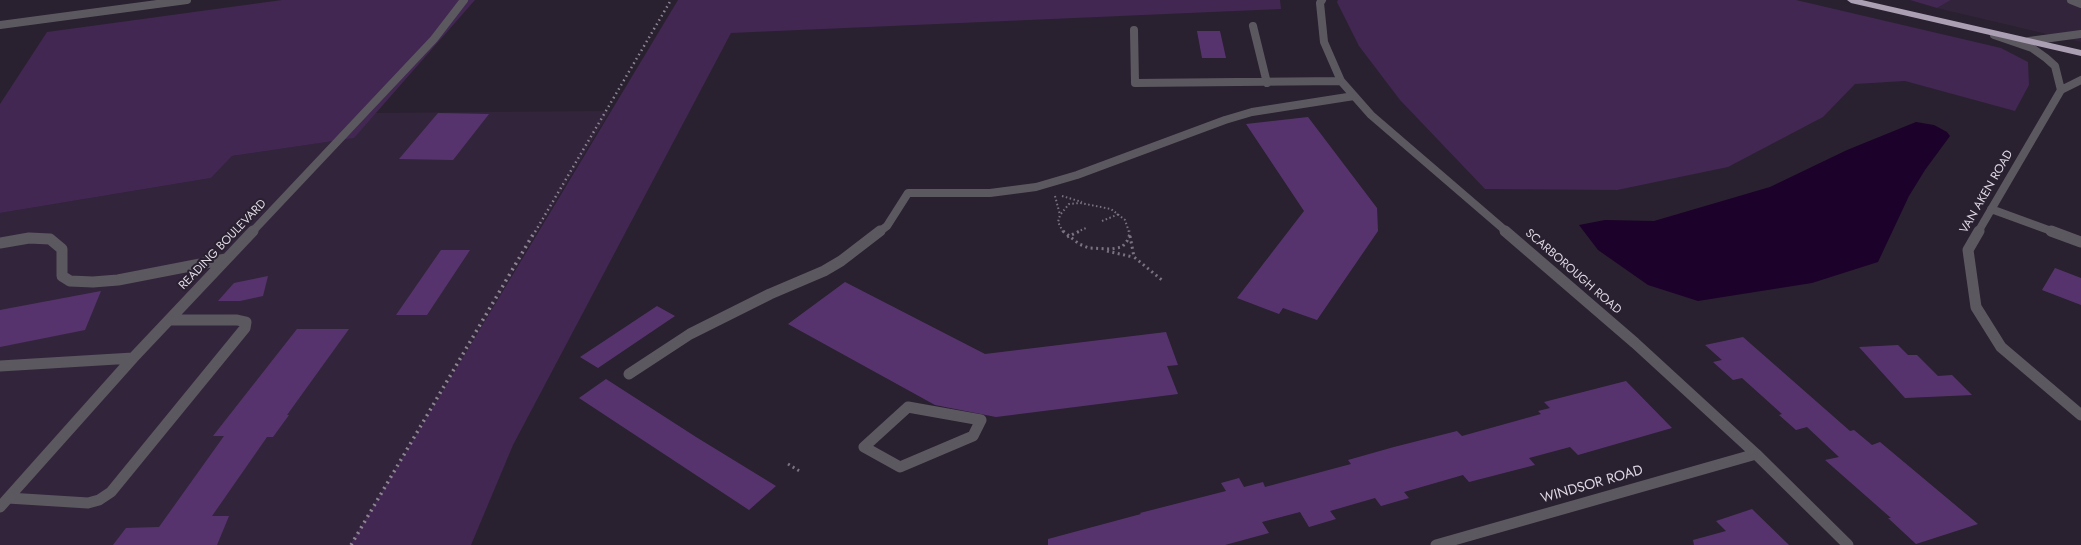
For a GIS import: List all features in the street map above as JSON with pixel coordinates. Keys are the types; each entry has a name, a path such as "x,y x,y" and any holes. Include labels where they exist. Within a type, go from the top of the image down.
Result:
{"highway":[{"path":"1850,0 2081,53"}],"street":[{"path":"0,25 187,0"},
{"name":"READING BOULEVARD","path":"0,507 133,358 226,259 288,196 434,39 458,10 464,0"},
{"name":"SCARBOROUGH ROAD","path":"1322,0 1320,3 1324,42 1341,81 1371,115 1635,343 1756,454 1848,545"},
{"path":"2071,0 2081,4"},
{"path":"1253,26 1267,83"},
{"path":"1979,29 2032,48 2046,58 2055,66 2061,90 2081,80"},
{"path":"1134,30 1135,83 1267,83 1341,81"},
{"path":"2029,41 2081,34"},
{"name":"VAN AKEN ROAD","path":"2061,90 1968,250 1976,307 2001,347 2081,414"},
{"path":"629,374 690,334 770,294 824,271 841,261 887,226 908,193 990,193 1036,187 1077,175 1225,120 1252,112 1354,96"},
{"path":"1991,210 2081,242"},
{"path":"0,243 29,238 50,239 62,249 62,276 70,281 93,282 118,280 226,259"},
{"path":"8,498 88,503 99,500 110,492 245,328 246,322 237,320 170,320"},
{"path":"0,366 133,358"},
{"path":"908,407 981,420 973,436 900,467 864,447 908,407"},
{"name":"WINDSOR ROAD","path":"1436,545 1756,454"}],"path":[{"path":"1060,215 1058,201 1053,192 1069,199 1106,208 1119,214 1129,227 1134,257"},
{"path":"1091,204 1069,204 1060,215 1058,222 1060,228 1067,237 1079,244 1134,257 1163,281"},
{"path":"1102,221 1119,214"},
{"path":"1067,237 1086,228"},
{"path":"1100,249 1122,247 1130,234"},
{"path":"788,464 801,472"}],"shaded area":[{"path":"282,0 475,0 354,138 232,156 211,178 0,213 0,104 47,32"},
{"path":"678,0 1280,0 1281,9 731,33 513,445 471,545 350,545"},
{"path":"1338,0 1796,0 2001,48 2028,62 2029,85 2015,111 1905,81 1855,84 1823,117 1728,167 1617,190 1485,189 1400,100 1359,46 1337,2"},
{"path":"1910,0 1951,0 1937,8"},
{"path":"1951,0 2081,0 2081,42 1937,8"},
{"path":"610,111 350,545 0,545 0,213 211,178 232,156 353,138 375,113"},
{"path":"1916,122 1934,125 1947,132 1950,136 1925,170 1909,196 1878,262 1812,283 1698,301 1648,285 1598,250 1579,225 1605,220 1654,221 1770,187 1847,150"}],"building":[{"path":"1197,31 1220,31 1226,58 1202,58"},
{"path":"438,113 489,114 453,160 399,159"},
{"path":"1308,117 1377,208 1378,231 1317,320 1283,308 1279,314 1237,298 1304,211 1246,124"},
{"path":"441,250 470,250 427,315 396,315"},
{"path":"2055,268 2081,278 2081,305 2042,290"},
{"path":"268,276 263,296 240,301 218,301 234,283"},
{"path":"845,282 985,354 1166,332 1178,365 1167,366 1178,394 996,417 935,405 788,324"},
{"path":"101,291 85,330 0,347 0,310"},
{"path":"657,306 675,316 598,368 580,357"},
{"path":"297,329 349,329 287,415 289,415 273,437 267,437 212,516 229,516 217,545 113,545 126,528 159,527 224,436 213,436"},
{"path":"1743,337 1850,431 1854,430 1872,445 1880,442 1978,524 1916,544 1888,518 1891,518 1825,460 1839,457 1807,427 1796,430 1779,415 1782,414 1742,378 1733,380 1713,362 1722,360 1705,345"},
{"path":"1898,345 1908,355 1917,355 1938,376 1952,375 1972,395 1905,398 1859,347"},
{"path":"606,379 776,486 749,510 579,398"},
{"path":"1626,381 1672,428 1578,455 1570,447 1529,458 1535,465 1469,482 1463,475 1404,492 1409,498 1381,506 1375,498 1330,511 1336,519 1309,527 1300,512 1262,522 1269,533 1225,545 1048,545 1048,539 1226,491 1221,483 1239,478 1244,487 1263,482 1265,487 1351,464 1348,460 1394,447 1457,431 1462,436 1541,414 1538,411 1550,408 1544,402"},
{"path":"1752,509 1789,545 1694,545 1693,540 1726,531 1716,521"}],"railway":[{"path":"535,232 671,0"},
{"path":"351,545 535,231"}]}
